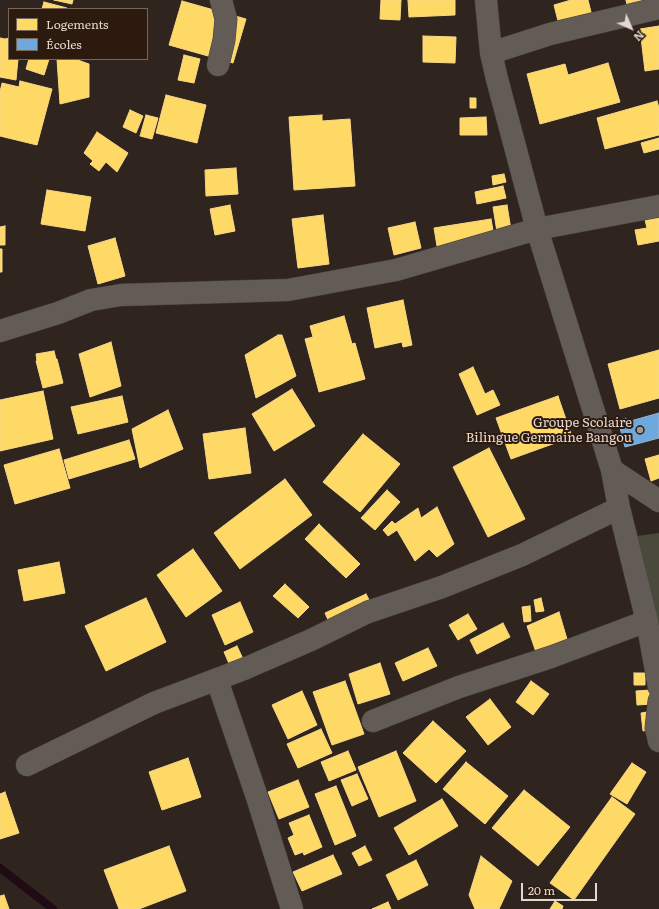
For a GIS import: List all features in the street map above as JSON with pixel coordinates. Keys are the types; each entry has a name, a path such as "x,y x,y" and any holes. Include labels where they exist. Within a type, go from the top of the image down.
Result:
{"street":[{"path":"218,65 224,40 226,19 221,0"},
{"path":"486,0 491,53 538,230 612,470 619,508 647,621 659,687"},
{"path":"491,53 550,34 659,8"},
{"path":"0,331 58,314 91,300 121,295 288,290 396,270 538,230 659,206"},
{"path":"612,470 659,501"},
{"path":"27,765 154,704 312,640 368,612 442,587 522,555 619,508"},
{"path":"373,721 460,687 647,621"},
{"path":"216,680 257,797 292,909"},
{"path":"659,701 656,728 659,741"}],"green space":[{"path":"659,533 659,657 630,537"}],"building: Logements":[{"path":"54,0 73,0 72,4"},
{"path":"381,0 401,0 400,20 380,19"},
{"path":"408,0 455,0 455,15 409,17"},
{"path":"571,0 588,0 593,20 560,29 554,5"},
{"path":"626,0 659,0 628,10"},
{"path":"182,1 246,19 233,63 169,45"},
{"path":"44,2 67,8 42,8"},
{"path":"659,26 659,69 645,71 640,29"},
{"path":"423,36 456,37 455,63 423,62"},
{"path":"0,38 8,38 8,60 18,60 16,80 0,77"},
{"path":"184,55 200,59 194,83 178,80"},
{"path":"29,60 49,60 44,75 26,69"},
{"path":"57,60 78,60 89,64 89,97 60,104"},
{"path":"608,63 620,102 540,124 527,74 565,64 568,75"},
{"path":"20,81 52,89 37,145 0,136 0,92 2,83 19,87"},
{"path":"166,95 206,105 197,143 156,133"},
{"path":"470,98 476,98 476,108 470,108"},
{"path":"657,101 659,108 659,135 605,149 597,118"},
{"path":"130,110 143,116 136,133 123,127"},
{"path":"146,115 158,118 152,139 140,136"},
{"path":"322,115 322,121 350,119 355,186 294,190 289,117"},
{"path":"486,117 487,135 460,135 460,118"},
{"path":"97,132 128,153 117,172 106,162 99,171 90,164 93,161 84,153"},
{"path":"659,138 659,149 644,153 641,143"},
{"path":"236,168 238,194 206,196 205,170"},
{"path":"504,174 506,182 493,185 492,176"},
{"path":"503,186 506,198 477,204 475,192"},
{"path":"47,190 91,197 85,231 41,224"},
{"path":"230,205 235,231 215,235 210,209"},
{"path":"507,205 512,236 498,238 493,207"},
{"path":"659,214 659,241 638,245 635,230 647,228 644,216"},
{"path":"323,215 329,264 298,268 292,219"},
{"path":"491,219 494,236 437,246 434,228"},
{"path":"415,222 421,248 394,255 388,228"},
{"path":"5,226 5,245 0,245 0,227"},
{"path":"115,238 125,276 98,284 88,246"},
{"path":"0,249 2,249 2,272 0,272"},
{"path":"403,300 412,345 403,347 402,342 375,348 367,308"},
{"path":"344,316 352,344 355,343 365,379 319,392 305,339 313,337 310,326"},
{"path":"278,335 282,335 296,376 256,398 245,355"},
{"path":"111,342 121,386 90,397 79,354"},
{"path":"659,350 659,398 620,409 608,364"},
{"path":"54,351 63,383 43,388 36,361 36,354"},
{"path":"473,367 485,394 493,390 500,405 477,415 459,374"},
{"path":"292,389 315,426 274,451 252,414"},
{"path":"43,391 53,439 0,451 0,400"},
{"path":"122,396 128,422 78,434 71,407"},
{"path":"558,396 572,437 511,459 496,418"},
{"path":"168,410 183,449 140,468 132,429"},
{"path":"245,428 251,473 209,479 203,434"},
{"path":"363,434 400,464 360,512 323,482"},
{"path":"129,440 135,459 69,479 64,460"},
{"path":"489,448 525,519 488,537 453,467"},
{"path":"59,449 70,488 15,504 4,465"},
{"path":"659,455 659,478 651,481 645,459"},
{"path":"285,479 312,515 240,569 214,533"},
{"path":"387,490 400,502 375,530 361,518"},
{"path":"437,507 454,544 437,557 429,549 415,561 397,530 388,536 383,530 392,521 395,524 418,508 421,518"},
{"path":"319,524 360,564 346,578 305,539"},
{"path":"193,549 222,591 186,617 157,575"},
{"path":"59,562 65,593 24,601 18,570"},
{"path":"285,584 309,607 298,618 273,596"},
{"path":"366,594 375,611 333,631 325,613"},
{"path":"146,598 166,642 106,671 85,626"},
{"path":"541,598 544,611 536,612 534,600"},
{"path":"240,602 253,632 225,645 212,615"},
{"path":"530,606 531,621 524,622 522,607"},
{"path":"559,612 569,646 537,655 527,626"},
{"path":"468,614 477,629 458,640 449,625"},
{"path":"503,623 510,637 477,654 470,640"},
{"path":"237,646 251,676 237,682 224,652"},
{"path":"428,648 437,666 403,681 395,663"},
{"path":"380,663 390,694 358,704 349,674"},
{"path":"634,673 645,673 645,685 634,685"},
{"path":"345,681 364,734 332,745 313,692"},
{"path":"531,681 549,694 533,715 516,702"},
{"path":"651,690 653,704 637,705 636,691"},
{"path":"302,691 317,725 288,739 272,705"},
{"path":"490,699 511,727 488,745 466,717"},
{"path":"653,711 655,729 643,731 641,713"},
{"path":"433,721 466,751 436,783 403,753"},
{"path":"321,729 332,753 298,768 287,744"},
{"path":"348,751 356,770 329,781 321,762"},
{"path":"396,751 416,801 379,817 358,767"},
{"path":"188,758 201,797 162,810 149,772"},
{"path":"466,762 508,796 485,824 443,789"},
{"path":"632,763 646,772 627,804 610,794"},
{"path":"357,774 368,799 352,806 341,780"},
{"path":"298,780 309,807 279,819 268,792"},
{"path":"336,786 356,836 335,845 315,794"},
{"path":"524,790 570,827 538,866 492,828"},
{"path":"5,792 19,833 0,839 0,794"},
{"path":"612,797 635,814 574,900 550,883"},
{"path":"442,799 458,826 409,855 394,828"},
{"path":"309,815 322,847 304,855 303,852 295,855 288,838 294,835 289,823"},
{"path":"169,846 186,891 139,909 119,909 104,870"},
{"path":"365,846 372,860 359,866 352,853"},
{"path":"333,855 342,874 302,891 293,872"},
{"path":"481,856 512,881 499,909 475,909 469,895"},
{"path":"416,860 428,885 398,900 386,875"},
{"path":"4,895 9,909 0,909 0,896"},
{"path":"555,901 563,906 562,909 550,909"},
{"path":"388,902 391,909 372,909"}],"building: Écoles":[{"name":"Groupe Scolaire Bilingue Germaine Bangou","path":"659,413 659,438 625,447 618,420 626,418 627,422"}],"waterway":[{"path":"0,868 53,909"}],"place":[{"name":"Groupe Scolaire Bilingue Germaine Bangou","path":"640,430"}]}
